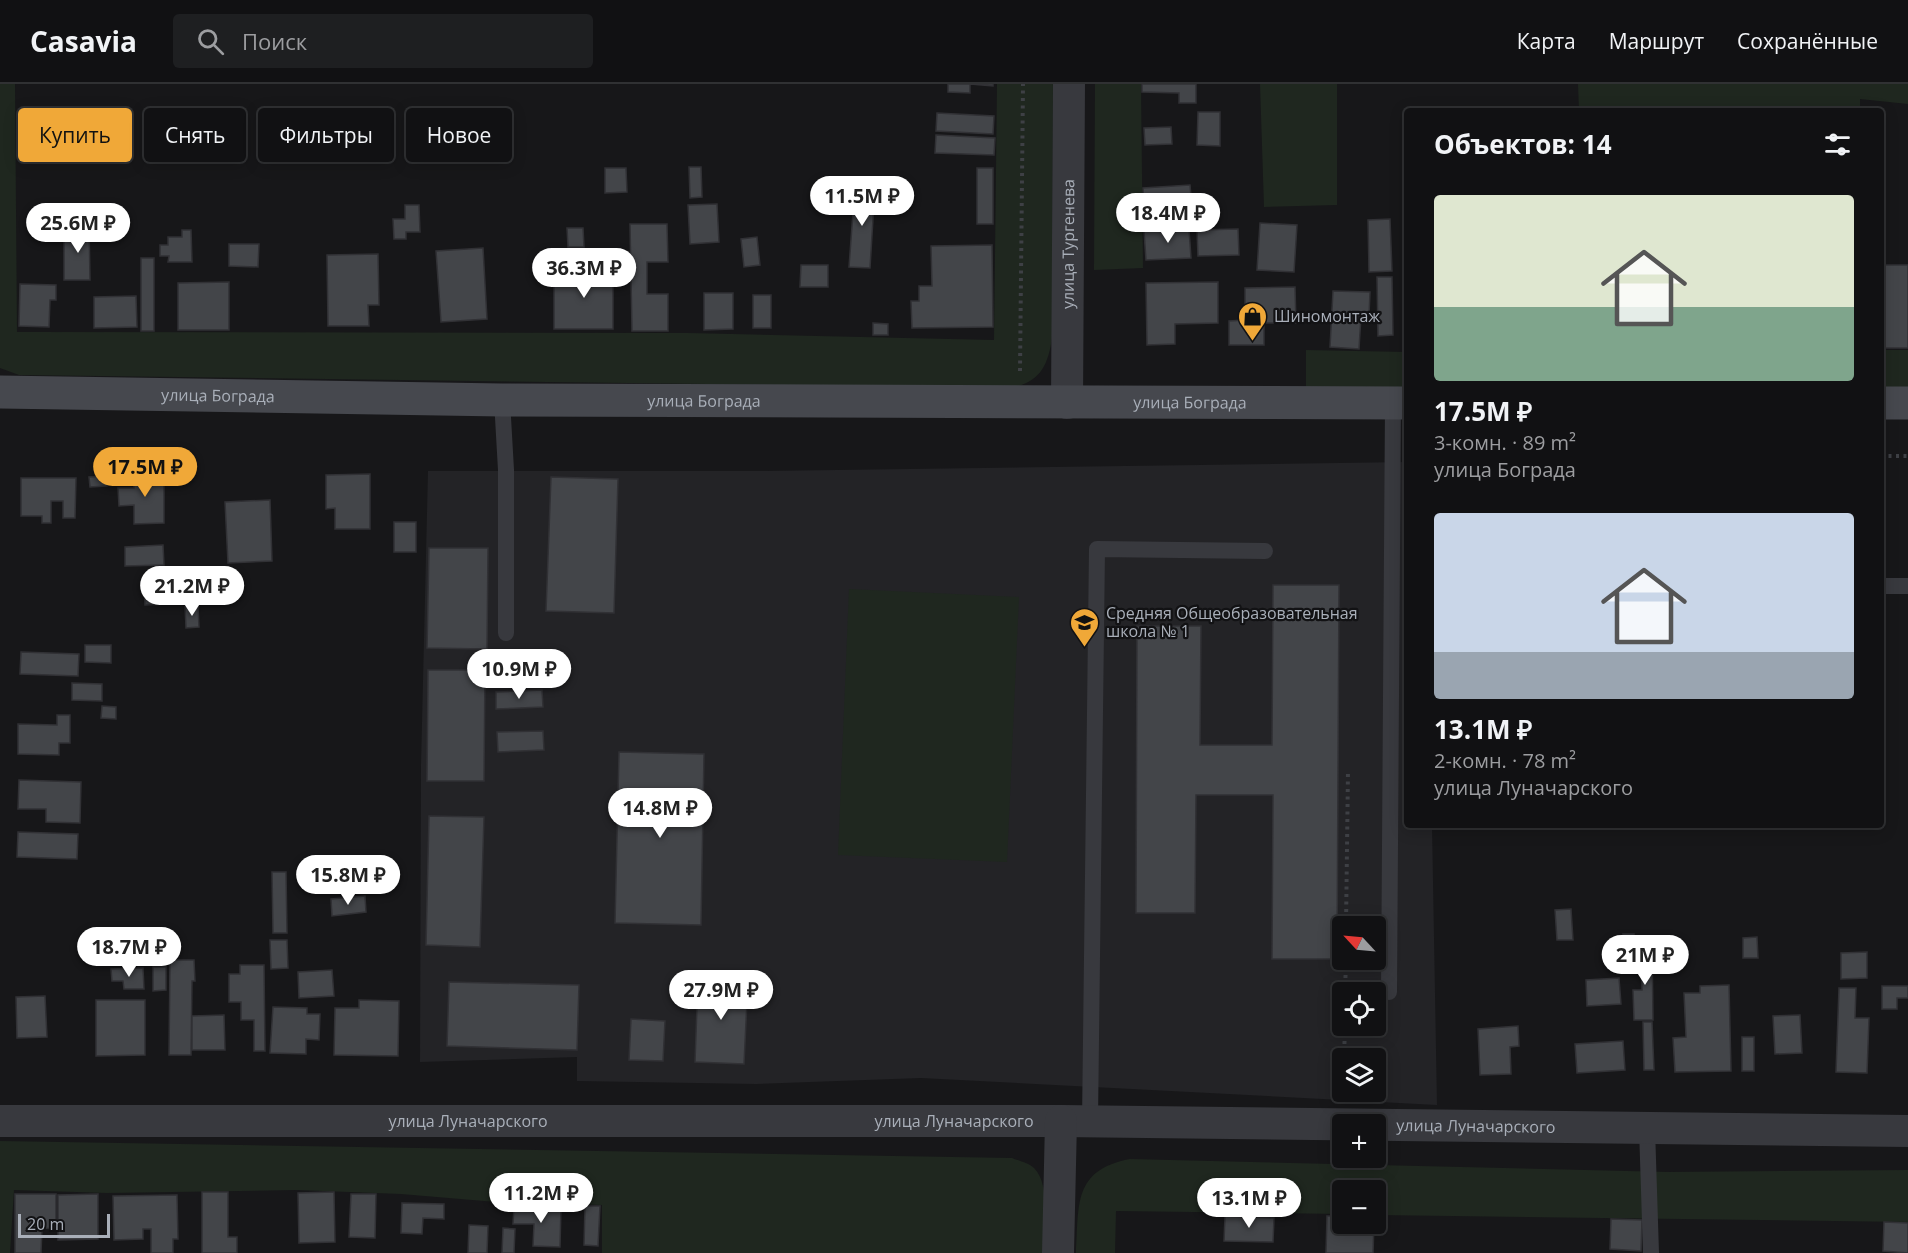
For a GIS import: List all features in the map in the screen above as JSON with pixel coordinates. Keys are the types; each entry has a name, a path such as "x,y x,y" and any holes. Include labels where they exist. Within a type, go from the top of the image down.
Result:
{"street":[{"name":"улица Тургенева","path":"1067,403 1070,84"},
{"name":"улица Бограда","path":"0,392 502,400 1400,403"},
{"path":"1884,404 1908,403"},
{"name":"улица Луначарского","path":"0,1121 1075,1121 1908,1131"},
{"path":"1058,1253 1075,1121"}],"lane":[{"path":"502,400 506,470 506,633"},
{"path":"1389,992 1400,403"},
{"path":"1075,1121 1097,549 1265,551"},
{"path":"1884,586 1908,586"},
{"path":"1647,1128 1651,1253"}],"path":[{"path":"1020,403 1023,84"},
{"path":"1884,456 1908,456"},
{"path":"1346,916 1348,770"}],"shaded area":[{"path":"0,84 15,84 17,332 688,333 994,340 997,84 1053,84 1052,338 1048,357 1036,377 1011,388 19,375 0,368"},
{"path":"1095,84 1141,84 1143,268 1094,270"},
{"path":"1260,84 1337,84 1337,205 1264,207"},
{"path":"1578,84 1908,84 1908,104 1860,99 1860,108 1579,108"},
{"path":"1306,350 1404,352 1404,395 1306,394"},
{"path":"1884,350 1908,350 1908,394 1884,394"},
{"name":"Средняя Общеобразовательная школа № 1","path":"1404,462 1404,828 1432,828 1437,1105 1380,1102 1386,1102 1386,1048 1332,1048 1332,1100 921,1078 756,1084 577,1081 577,1057 420,1062 421,765 428,471 765,471"},
{"path":"849,589 1019,597 1007,862 838,855"},
{"path":"0,1141 1012,1158 1034,1168 1043,1185 1045,1196 1044,1253 602,1253 602,1205 496,1202 401,1194 297,1190 107,1193 14,1190 10,1253 0,1253"},
{"path":"1130,1159 1332,1164 1332,1168 1386,1168 1386,1165 1668,1172 1908,1170 1908,1222 1386,1215 1386,1180 1332,1180 1332,1214 1116,1211 1115,1253 1076,1253 1079,1205 1083,1192 1098,1171 1111,1164"}],"building":[{"path":"948,84 970,84 970,93 948,92"},
{"path":"970,84 993,84 993,86"},
{"path":"1142,84 1196,84 1196,103 1179,103 1179,93 1142,92"},
{"path":"1198,112 1220,112 1220,146 1197,145"},
{"path":"937,113 994,116 993,134 936,131"},
{"path":"1171,127 1172,144 1145,145 1144,128"},
{"path":"936,135 995,138 994,155 935,153"},
{"path":"689,167 701,167 702,197 690,198"},
{"path":"605,168 626,168 627,192 605,193"},
{"path":"977,168 993,168 993,224 977,224"},
{"path":"855,185 875,186 870,268 849,267"},
{"path":"1190,185 1192,207 1144,210 1143,188"},
{"path":"717,204 719,242 690,244 688,205"},
{"path":"405,205 419,205 420,232 406,232 406,239 394,239 393,219 405,219"},
{"path":"1390,219 1392,271 1369,272 1368,220"},
{"path":"78,222 89,222 90,280 64,280 64,235 78,235"},
{"path":"1260,223 1297,225 1294,272 1257,270"},
{"path":"630,224 667,224 668,262 647,262 647,294 668,294 668,331 632,331"},
{"path":"567,228 583,228 584,247 568,247"},
{"path":"1189,229 1191,258 1146,260 1144,231"},
{"path":"1238,229 1239,255 1198,256 1197,230"},
{"path":"182,230 191,230 192,262 168,262 169,256 160,256 160,245 168,245 168,237 182,237"},
{"path":"757,237 760,265 744,267 741,239"},
{"path":"229,244 259,244 258,267 229,266"},
{"path":"992,245 993,327 912,328 911,301 919,301 919,286 932,286 931,246"},
{"path":"483,248 487,319 441,322 436,251"},
{"path":"378,254 379,305 368,305 369,326 328,326 327,255"},
{"path":"141,258 154,258 154,331 141,331"},
{"path":"801,265 828,265 828,287 800,287"},
{"path":"1884,265 1908,265 1908,348 1884,348"},
{"path":"554,268 613,268 613,329 554,329"},
{"path":"1377,277 1392,277 1393,335 1378,336"},
{"path":"229,282 229,330 178,330 178,283"},
{"path":"1218,282 1218,323 1175,324 1175,344 1147,345 1146,283"},
{"path":"20,284 56,285 56,300 50,300 49,327 19,326"},
{"path":"1295,287 1296,323 1264,323 1264,345 1229,345 1229,321 1245,320 1245,288"},
{"path":"1333,291 1370,292 1369,316 1361,316 1359,349 1330,347"},
{"path":"704,293 733,293 733,329 704,330"},
{"path":"753,295 771,295 771,328 753,328"},
{"path":"136,296 137,327 94,328 94,297"},
{"path":"873,323 888,324 888,335 873,335"},
{"path":"133,474 164,474 164,523 134,524 134,505 119,506 118,488 134,488"},
{"path":"370,474 370,529 335,529 335,508 326,509 326,475"},
{"path":"107,476 107,486 90,487 89,477"},
{"path":"551,477 618,479 614,613 546,611"},
{"path":"21,478 76,478 75,518 63,518 63,501 51,501 51,523 42,523 42,516 21,516"},
{"path":"270,500 272,561 228,563 225,502"},
{"path":"394,522 416,522 416,552 394,552"},
{"path":"163,545 164,565 125,566 125,547"},
{"path":"429,548 488,548 487,649 427,648"},
{"path":"167,582 168,604 145,605 144,583"},
{"path":"1273,585 1339,585 1337,916 1332,916 1332,959 1272,959 1273,795 1196,795 1195,913 1136,913 1137,626 1201,626 1200,745 1272,745"},
{"path":"185,606 198,606 199,627 186,628"},
{"path":"85,645 111,645 111,663 85,662"},
{"path":"21,652 79,654 78,676 20,674"},
{"path":"428,670 485,670 484,781 427,781"},
{"path":"72,683 102,684 102,701 72,700"},
{"path":"542,690 543,707 496,709 496,692"},
{"path":"102,706 116,707 116,719 101,718"},
{"path":"57,715 70,715 70,743 59,743 59,755 18,754 18,724 57,725"},
{"path":"543,731 544,750 498,752 497,732"},
{"path":"619,752 704,754 701,925 615,923"},
{"path":"19,780 81,782 80,823 46,822 46,809 18,809"},
{"path":"429,816 484,817 480,947 426,945"},
{"path":"18,832 78,834 77,859 17,857"},
{"path":"272,872 286,872 287,933 273,933"},
{"path":"365,896 366,912 332,916 331,899"},
{"path":"1571,909 1573,940 1557,940 1555,910"},
{"path":"1623,934 1634,934 1634,944 1624,945"},
{"path":"1757,937 1758,958 1743,958 1743,938"},
{"path":"270,940 287,940 288,968 271,969"},
{"path":"1641,941 1652,941 1653,1020 1634,1020 1633,990 1642,990"},
{"path":"1867,952 1867,978 1841,979 1841,953"},
{"path":"170,960 194,960 191,1055 169,1055"},
{"path":"240,965 264,965 265,1051 254,1051 254,1020 241,1020 241,1002 229,1002 229,974 240,974"},
{"path":"153,967 166,967 166,990 153,991"},
{"path":"143,968 144,989 124,989 123,981 112,981 111,969"},
{"path":"332,970 334,996 299,998 298,972"},
{"path":"698,978 748,980 744,1064 695,1062"},
{"path":"1619,978 1621,1004 1587,1006 1586,980"},
{"path":"449,982 579,985 577,1050 447,1046"},
{"path":"1729,985 1731,1071 1675,1072 1673,1038 1686,1037 1684,993 1700,993 1700,986"},
{"path":"1882,986 1908,986 1908,998 1897,998 1897,1009 1882,1009"},
{"path":"1839,988 1856,988 1855,1018 1869,1018 1867,1073 1836,1072"},
{"path":"45,996 47,1037 17,1038 16,997"},
{"path":"96,1000 145,1000 145,1055 96,1056"},
{"path":"359,1000 399,1001 398,1056 334,1055 335,1008 359,1008"},
{"path":"273,1007 307,1008 307,1014 320,1014 319,1040 306,1039 306,1054 270,1053"},
{"path":"224,1015 225,1050 192,1050 192,1016"},
{"path":"1800,1015 1802,1053 1775,1054 1773,1016"},
{"path":"631,1019 665,1021 663,1061 629,1060"},
{"path":"1643,1022 1652,1022 1654,1070 1644,1070"},
{"path":"1518,1026 1519,1046 1510,1047 1511,1074 1480,1075 1478,1029"},
{"path":"1742,1037 1754,1037 1754,1071 1742,1071"},
{"path":"1623,1041 1625,1070 1577,1073 1575,1044"},
{"path":"202,1192 228,1192 228,1237 237,1237 237,1253 202,1253"},
{"path":"334,1192 335,1242 299,1243 298,1193"},
{"path":"15,1194 56,1194 56,1229 42,1228 41,1253 15,1253"},
{"path":"98,1194 98,1239 58,1240 58,1195"},
{"path":"351,1194 376,1194 375,1238 349,1237"},
{"path":"177,1195 178,1239 173,1239 173,1253 151,1253 151,1229 143,1229 143,1239 114,1240 113,1196"},
{"path":"402,1203 444,1204 444,1219 423,1218 422,1234 401,1233"},
{"path":"514,1206 561,1207 560,1247 533,1246 534,1224 513,1224"},
{"path":"585,1206 600,1206 598,1246 584,1245"},
{"path":"1225,1216 1274,1218 1273,1242 1224,1241"},
{"path":"1327,1216 1332,1216 1332,1234 1374,1234 1373,1253 1326,1253"},
{"path":"1611,1219 1642,1220 1641,1251 1610,1249"},
{"path":"1884,1222 1908,1223 1908,1253 1883,1251"},
{"path":"469,1225 488,1226 487,1253 468,1253"},
{"path":"503,1228 515,1229 514,1253 502,1253"}],"place":[{"name":"Шиномонтаж","path":"1253,342"},
{"name":"Средняя Общеобразовательная школа № 1","path":"1085,648"}]}
